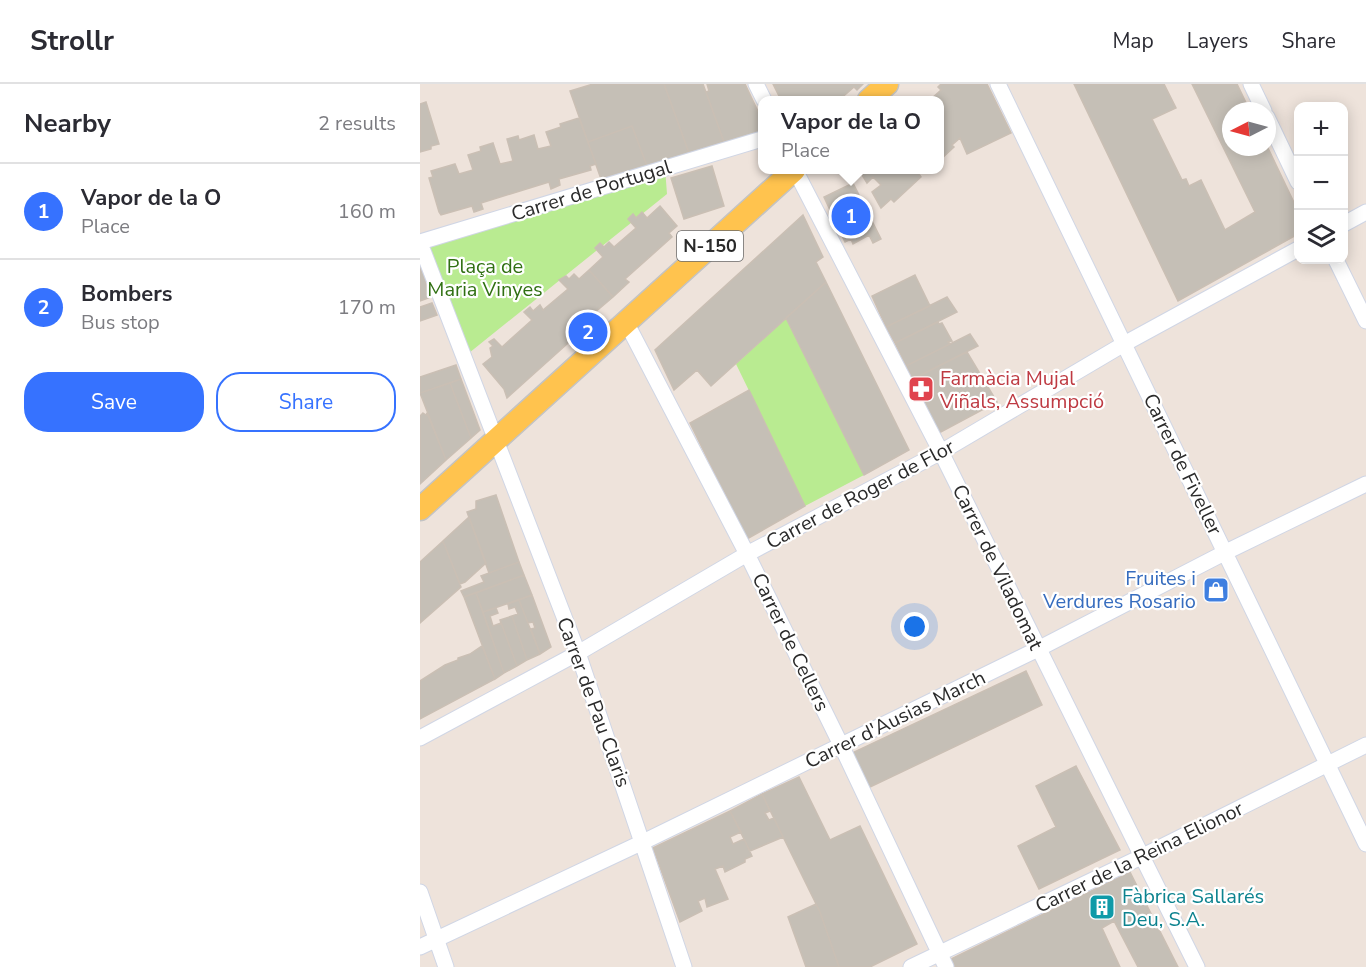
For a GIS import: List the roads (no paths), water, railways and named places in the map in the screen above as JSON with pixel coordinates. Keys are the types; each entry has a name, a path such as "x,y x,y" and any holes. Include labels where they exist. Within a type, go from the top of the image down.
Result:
{"main road":[{"path":"874,96 887,84"},
{"name":"N-150","path":"420,509 790,174"}],"street":[{"name":"Carrer de Fiveller","path":"998,84 1366,844"},
{"path":"1251,84 1260,102"},
{"path":"1276,135 1294,172"},
{"name":"Carrer de Portugal","path":"420,242 758,140"},
{"name":"Carrer de Viladomat","path":"796,174 941,452 1197,967"},
{"path":"1348,222 1366,212"},
{"name":"Carrer de Pau Claris","path":"420,242 578,653 684,967"},
{"name":"Carrer de Roger de Flor","path":"420,738 578,653 747,554 941,452 1124,344 1294,252"},
{"path":"1338,264 1366,321"},
{"name":"Carrer de Cellers","path":"626,322 747,554 841,745 942,961"},
{"name":"Carrer d'Ausias March","path":"420,947 643,842 1038,649 1226,552 1366,484"},
{"name":"Carrer de la Reina Elionor","path":"911,967 942,961 1141,856 1366,745"},
{"path":"420,892 447,967"}],"place":[{"name":"Vapor de la O","path":"851,216"},
{"name":"Bombers","path":"588,332"},
{"name":"Farmàcia Mujal Viñals, Assumpció","path":"921,389"},
{"name":"Fruites i Verdures Rosario","path":"1216,590"},
{"name":"Fàbrica Sallarés Deu, S.A.","path":"1102,907"}],"park label":[{"name":"Plaça de Maria Vinyes","path":"485,278"}]}
